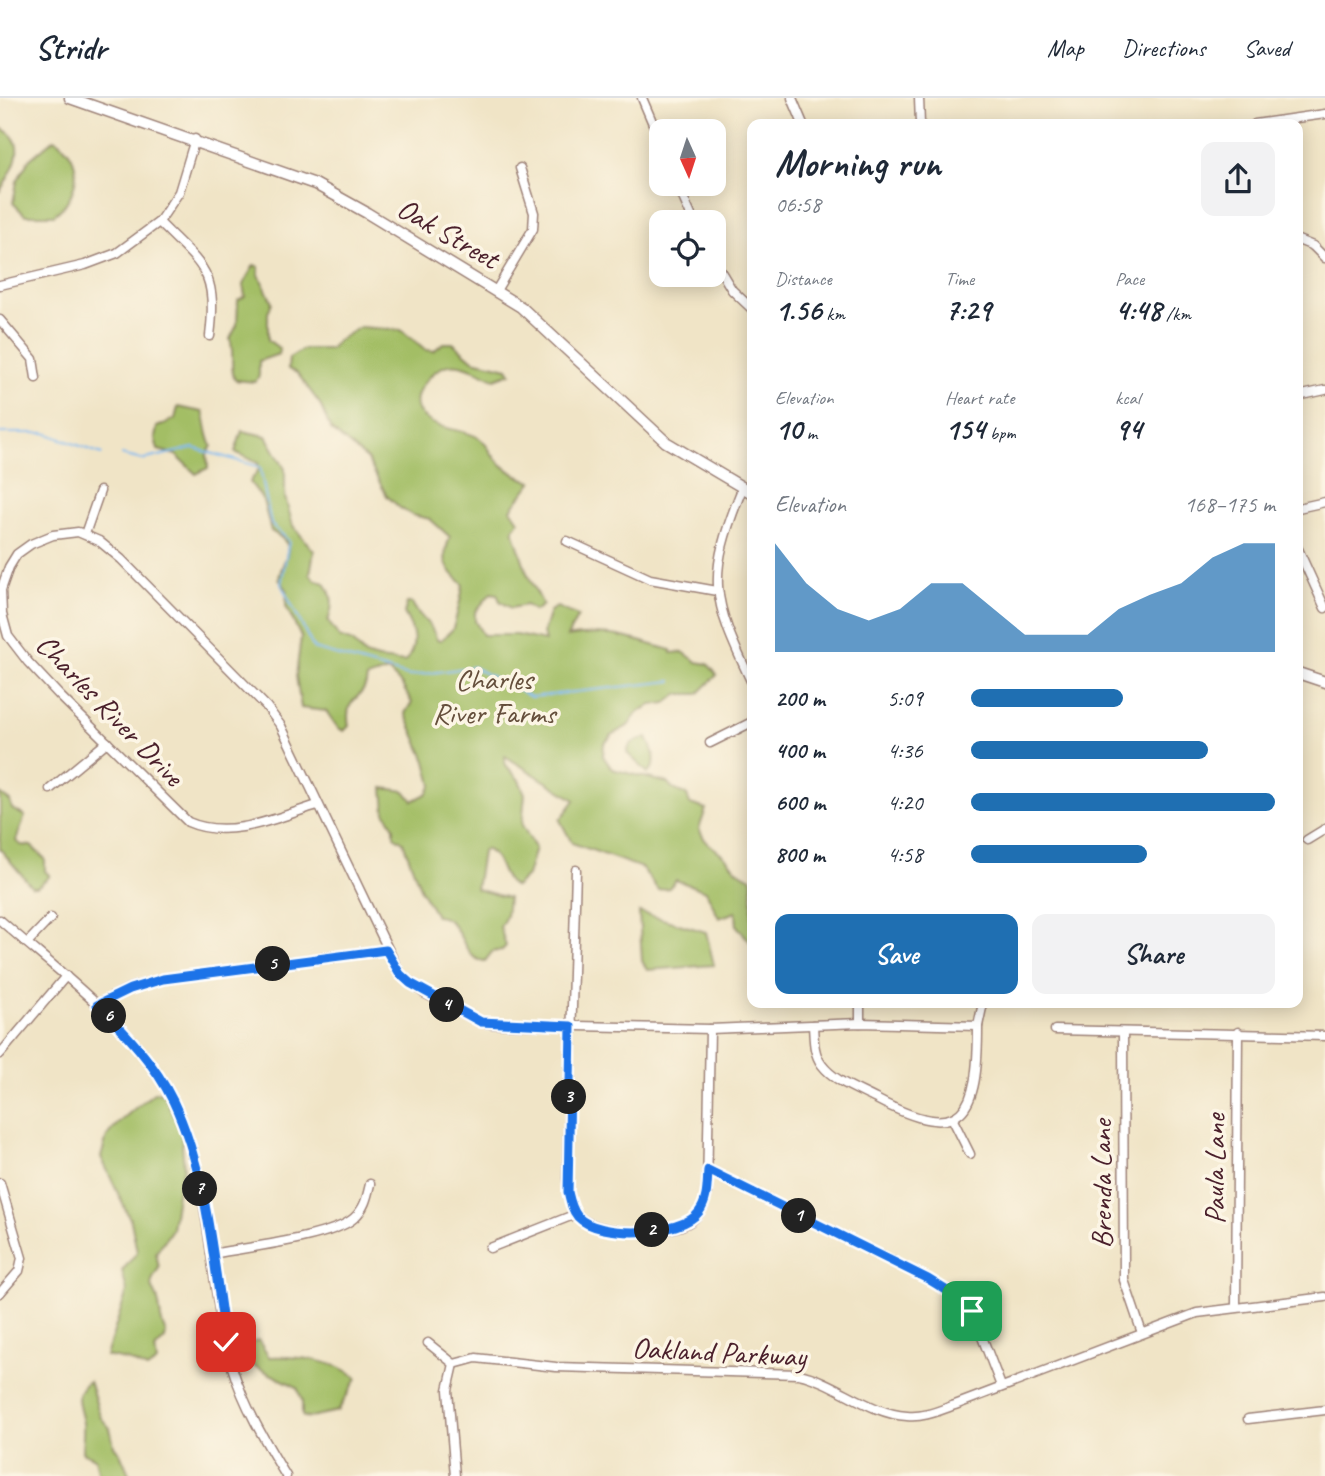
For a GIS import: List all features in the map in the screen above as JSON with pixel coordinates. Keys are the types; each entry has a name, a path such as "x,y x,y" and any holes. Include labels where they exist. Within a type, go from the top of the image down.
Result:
{"main road":[{"name":"Oak Street","path":"70,98 195,139 315,184 497,289 558,338 656,434 747,490"},
{"path":"1303,674 1325,681"}],"street":[{"path":"642,98 651,119"},
{"path":"792,98 801,119"},
{"path":"919,98 920,119"},
{"path":"1290,119 1325,114"},
{"path":"0,285 85,265 117,253 159,222 179,192 195,139"},
{"path":"497,289 533,229 534,213 520,168"},
{"path":"159,222 190,254 210,281 214,303 210,337"},
{"path":"1303,242 1312,246 1325,258"},
{"path":"726,280 747,304"},
{"path":"0,320 33,359 36,378"},
{"path":"1303,395 1325,390"},
{"path":"100,491 85,534 121,559 266,706 281,726 386,950 400,974 410,983 481,1022 710,1029 860,1023 978,1026"},
{"path":"747,493 720,555 717,591 723,617 747,672"},
{"path":"1303,507 1325,502"},
{"name":"Charles River Drive","path":"85,534 52,535 31,544 17,554 1,590 2,614 8,636 20,653 188,822 201,828 231,830 317,805"},
{"path":"567,541 650,579 717,591"},
{"path":"1303,560 1325,608"},
{"path":"710,743 747,724"},
{"path":"50,789 107,742"},
{"path":"1307,840 1325,829"},
{"path":"576,870 567,1178 568,1192 576,1214 582,1220 607,1230 674,1229 691,1221 702,1208 707,1193 710,1029"},
{"path":"27,943 51,918"},
{"path":"0,920 97,1005 140,1050 172,1099 198,1181 232,1368 253,1419 286,1476"},
{"path":"97,1005 130,989 163,979 386,950"},
{"path":"0,1054 66,976"},
{"path":"860,1008 860,1023"},
{"path":"813,1024 818,1058 835,1078 921,1121 952,1118 966,1106 974,1091 978,1026 982,1008"},
{"path":"1055,1030 1325,1036"},
{"name":"Brenda Lane","path":"1123,1031 1124,1280 1142,1333"},
{"name":"Paula Lane","path":"1237,1306 1238,1032"},
{"path":"952,1118 970,1154"},
{"path":"708,1170 928,1279 962,1300 976,1320 1001,1386"},
{"path":"0,1183 22,1258 19,1271 0,1293"},
{"path":"211,1254 333,1229 353,1219 365,1205 370,1184"},
{"path":"490,1248 576,1214"},
{"name":"Oakland Parkway","path":"454,1364 476,1358 556,1367 799,1374 826,1382 886,1411 907,1416 933,1413 1197,1313 1325,1297"},
{"path":"428,1343 454,1364 448,1390 455,1476"},
{"path":"1248,1419 1325,1410"}],"green space":[{"path":"0,128 10,134 17,149 14,166 0,191"},
{"path":"54,139 71,155 75,165 74,187 63,207 54,215 25,215 13,203 17,181 29,160"},
{"path":"254,265 259,267 259,275 272,302 268,313 268,340 280,349 279,354 259,361 259,376 255,382 235,380 230,339 237,325 238,300 245,296 243,285"},
{"name":"Charles River Farms","path":"360,327 401,330 426,350 434,351 443,343 453,343 473,360 508,368 511,373 495,379 466,367 442,367 423,384 417,399 420,413 426,419 479,438 504,467 532,482 511,509 519,521 513,530 527,573 543,605 535,611 526,605 511,608 500,601 497,594 491,593 475,612 475,621 483,635 517,635 545,641 543,633 550,611 557,607 578,616 567,637 597,634 632,639 671,650 671,653 683,652 697,662 708,664 717,675 698,694 678,694 666,703 651,705 638,712 628,726 613,734 604,744 603,756 612,769 668,783 673,789 687,795 690,804 706,809 699,829 704,839 747,876 747,938 737,926 736,912 719,918 706,891 676,880 669,888 658,890 642,868 572,843 560,820 575,800 505,756 505,764 519,780 525,794 522,825 535,848 527,876 515,887 506,879 495,857 486,849 482,852 476,889 508,898 506,916 500,927 506,946 502,950 492,952 485,961 477,959 466,947 452,923 436,916 421,890 403,842 394,836 394,827 385,812 383,788 405,791 413,801 428,793 432,785 426,761 405,713 412,703 402,685 388,671 367,678 362,691 349,708 349,726 344,731 338,728 326,711 301,708 296,676 301,637 286,606 287,590 279,579 288,547 271,531 263,500 250,482 259,469 258,463 235,452 242,431 266,436 285,469 285,497 293,526 314,551 310,574 315,580 325,583 328,588 332,602 328,621 339,637 353,642 365,655 405,662 412,650 414,638 404,613 407,603 412,603 437,640 441,640 452,630 463,584 446,563 450,537 430,519 412,515 387,496 367,459 331,430 320,404 297,373 288,369 289,358 304,349 330,349 337,341"},
{"path":"178,407 203,412 212,446 207,454 208,468 196,474 176,455 158,450 155,438 157,427 175,419"},
{"path":"647,738 655,761 648,773 627,753 634,742"},
{"path":"0,794 10,801 12,809 25,816 16,841 21,845 31,846 45,859 45,871 50,876 37,887 32,887 0,849"},
{"path":"639,912 706,932 714,965 647,970 642,961"},
{"path":"155,1092 163,1093 181,1131 184,1168 179,1180 172,1229 156,1253 159,1268 152,1280 166,1333 165,1339 155,1349 157,1362 147,1369 130,1361 106,1356 127,1291 122,1271 137,1252 131,1221 101,1157 112,1130"},
{"path":"258,1340 269,1357 303,1358 327,1363 357,1378 338,1411 306,1418 302,1416 302,1401 297,1387 250,1364 246,1354 249,1345"},
{"path":"89,1381 101,1418 110,1428 114,1446 130,1476 99,1476 95,1458 82,1452 83,1426 78,1395"}],"waterway":[{"path":"0,433 45,433 102,454"},
{"path":"122,455 142,460 193,448 260,467 271,524 289,541 281,584 314,649 409,676 473,667 531,697 672,681"}],"route":[{"path":"226,1342 205,1210 182,1123 172,1099 140,1050 97,1005 130,989 163,979 386,950 400,974 410,983 481,1022 571,1026 567,1178 573,1209 582,1220 607,1230 674,1229 691,1221 702,1208 707,1193 708,1170 928,1279 962,1300 972,1311"}]}
